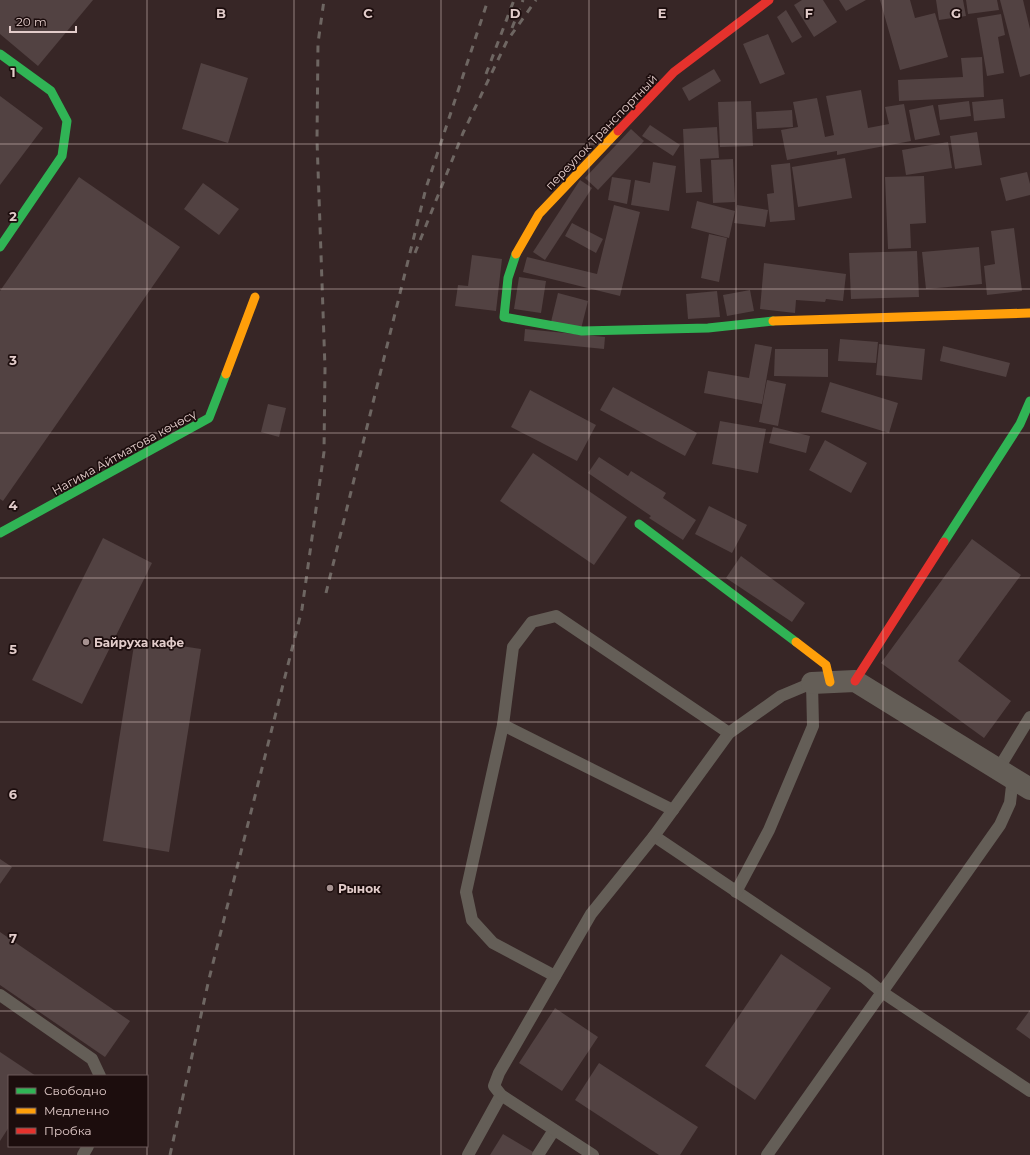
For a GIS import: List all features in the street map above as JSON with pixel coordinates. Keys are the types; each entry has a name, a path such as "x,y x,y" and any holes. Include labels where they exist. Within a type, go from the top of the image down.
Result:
{"street":[{"name":"переулок Транспортный","path":"769,0 674,72 539,214 518,248 508,278 504,317 582,331 708,328 787,320 1030,313"},
{"path":"0,54 51,91 67,121 62,156 0,247"},
{"name":"Нагима Айтматова көчөсү","path":"0,533 209,418 255,297"},
{"path":"855,681 1025,427 1030,401"},
{"path":"639,524 826,665 821,682 855,681 1014,778"}],"lane":[{"path":"555,976 493,943 472,920 466,892 503,725 513,647 532,622 556,616 729,733"},
{"path":"593,1155 501,1095 494,1086 499,1073 591,914 654,836 729,733 780,696 821,682 813,726 769,830 736,892"},
{"path":"768,1155 1000,825 1010,803 1014,778 1030,717"},
{"path":"503,725 673,810"},
{"path":"654,836 866,978 882,992 1030,1091"},
{"path":"0,995 92,1059 100,1075"},
{"path":"468,1155 501,1095"},
{"path":"538,1155 554,1130"}],"building":[{"path":"0,0 93,0 38,66 0,34"},
{"path":"802,0 823,0 837,22 814,37 794,5"},
{"path":"839,0 866,0 846,11"},
{"path":"880,0 910,0 915,18 935,13 948,57 900,70"},
{"path":"936,0 963,0 966,16 939,20"},
{"path":"966,0 997,0 999,10 968,14"},
{"path":"1000,0 1023,0 1030,29 1030,74 1020,77"},
{"path":"786,10 802,37 792,43 777,17"},
{"path":"1001,14 1005,35 998,37 1004,73 987,76 977,18"},
{"path":"768,34 785,74 760,84 743,44"},
{"path":"982,57 984,97 899,101 898,80 963,77 961,58"},
{"path":"201,63 248,78 228,143 182,129"},
{"path":"714,69 721,81 689,101 682,88"},
{"path":"861,90 868,128 889,124 885,107 904,104 911,141 837,155 837,151 787,160 781,130 798,127 793,102 817,98 825,137 834,135 826,96"},
{"path":"0,96 43,128 0,185"},
{"path":"1003,99 1005,118 974,121 972,102"},
{"path":"751,101 753,146 720,147 718,102"},
{"path":"969,101 971,116 940,120 938,105"},
{"path":"933,105 940,135 915,140 909,110"},
{"path":"792,110 793,127 757,129 756,112"},
{"path":"650,125 680,145 673,156 642,136"},
{"path":"717,127 719,158 700,159 702,192 686,193 683,129"},
{"path":"631,129 644,141 598,190 585,178"},
{"path":"977,132 982,165 955,169 950,136"},
{"path":"948,142 952,168 906,175 902,150"},
{"path":"845,158 852,198 798,207 792,167"},
{"path":"733,159 735,202 713,203 711,160"},
{"path":"653,162 676,166 669,211 631,205 635,180 650,183"},
{"path":"790,163 795,220 770,222 767,194 774,193 771,165"},
{"path":"1027,172 1030,184 1030,195 1006,201 1000,178"},
{"path":"924,176 926,223 910,224 911,248 888,249 885,177"},
{"path":"79,177 180,247 3,501 0,499 0,291"},
{"path":"612,177 631,180 627,204 608,200"},
{"path":"580,180 592,188 545,260 533,252"},
{"path":"203,183 239,209 219,235 184,209"},
{"path":"697,201 735,211 729,238 691,228"},
{"path":"614,205 640,212 620,296 523,272 527,257 597,274"},
{"path":"737,205 768,210 765,227 734,223"},
{"path":"572,223 603,239 596,253 565,236"},
{"path":"1014,228 1022,291 987,295 984,266 995,264 991,231"},
{"path":"709,234 727,238 719,282 701,278"},
{"path":"979,247 982,284 926,289 922,252"},
{"path":"917,251 919,297 851,299 849,253"},
{"path":"472,255 502,259 496,311 455,306 458,285 468,286"},
{"path":"764,263 846,274 843,301 826,299 825,302 796,300 795,313 760,309"},
{"path":"519,277 546,281 541,313 514,309"},
{"path":"750,290 754,311 727,316 723,295"},
{"path":"717,291 720,317 688,319 686,294"},
{"path":"558,293 588,301 581,329 551,322"},
{"path":"525,329 605,337 604,349 524,341"},
{"path":"840,339 878,342 876,363 838,361"},
{"path":"755,344 772,347 762,404 704,393 708,371 749,378"},
{"path":"879,344 925,349 922,380 876,375"},
{"path":"943,346 1010,363 1006,377 940,361"},
{"path":"775,349 828,349 828,377 774,376"},
{"path":"767,380 786,384 778,426 759,422"},
{"path":"830,382 898,403 889,433 821,412"},
{"path":"613,387 697,433 685,456 600,410"},
{"path":"530,390 596,425 577,461 511,427"},
{"path":"268,404 286,408 279,437 261,432"},
{"path":"720,421 766,429 758,473 712,464"},
{"path":"773,427 810,436 806,453 769,443"},
{"path":"825,440 867,463 851,493 809,470"},
{"path":"533,453 627,517 594,565 500,501"},
{"path":"599,457 628,476 631,471 666,493 663,498 696,520 683,540 649,518 651,516 588,473"},
{"path":"709,506 747,525 732,553 695,534"},
{"name":"Байруха кафе","path":"103,538 152,563 82,704 32,680"},
{"path":"972,539 1021,575 958,661 1011,701 984,738 881,663"},
{"path":"741,556 805,603 792,622 726,578"},
{"path":"135,639 201,649 169,852 103,841"},
{"path":"0,859 12,867 0,884"},
{"path":"0,932 130,1021 105,1057 0,985"},
{"path":"781,954 831,988 755,1100 705,1066"},
{"path":"555,1008 598,1037 562,1091 519,1063"},
{"path":"1030,1010 1030,1039 1016,1029"},
{"path":"0,1052 34,1075 8,1075 8,1129 0,1141"},
{"path":"599,1063 698,1127 680,1155 659,1155 575,1100"},
{"path":"503,1134 535,1153 534,1155 490,1155"}],"railway":[{"path":"170,1155 209,979 302,609 324,452 325,368 317,140 318,43 324,0"},
{"path":"326,593 426,188 488,0"},
{"path":"486,74 514,0"},
{"path":"512,28 523,0"},
{"path":"415,253 463,133 507,41 536,0"}],"traffic: fast":[{"path":"0,54 51,91 67,121 62,156 0,247"},
{"path":"516,254 508,278 504,317 582,331 708,328 773,321"},
{"path":"0,533 209,418 226,374"},
{"path":"944,542 1020,424 1030,401"},
{"path":"639,524 796,642"}],"traffic: slow":[{"path":"516,254 539,214 618,131"},
{"path":"226,374 255,297"},
{"path":"773,321 1030,313"},
{"path":"796,642 826,665 830,682"}],"traffic: jam":[{"path":"618,131 674,72 769,0"},
{"path":"855,681 944,542"}],"place":[{"name":"Байруха кафе","path":"86,642"},
{"name":"Рынок","path":"330,888"}]}
